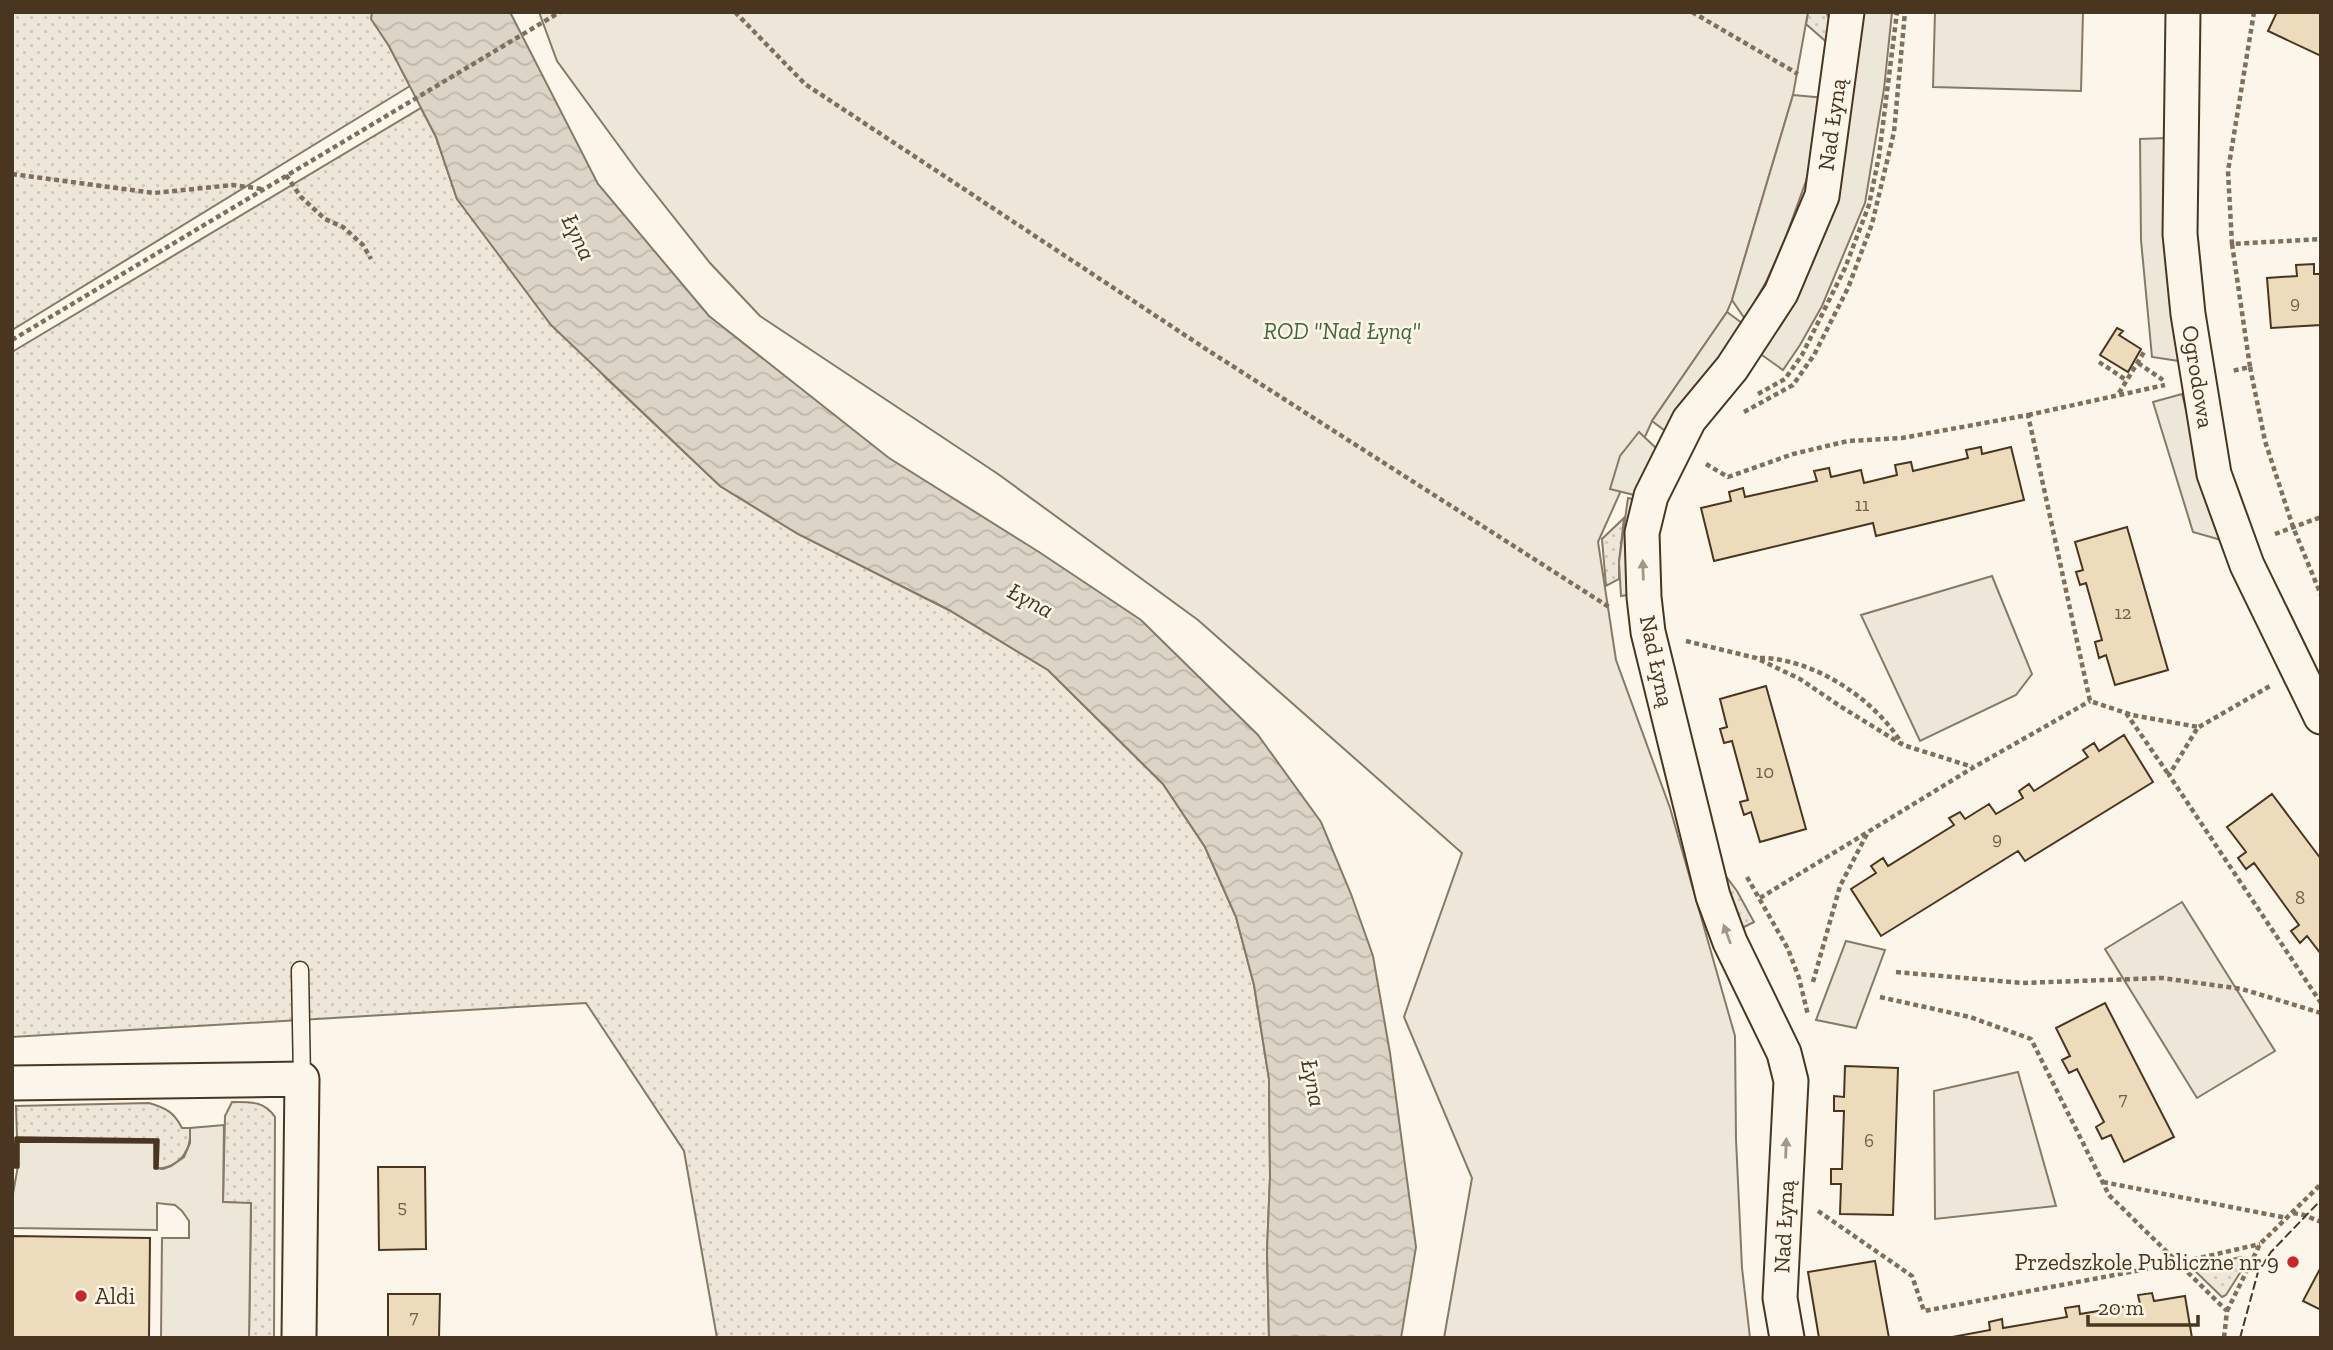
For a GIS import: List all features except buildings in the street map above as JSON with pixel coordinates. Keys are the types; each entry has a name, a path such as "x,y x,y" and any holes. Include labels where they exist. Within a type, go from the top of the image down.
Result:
{"street":[{"name":"Nad Łyną","path":"1787,1338 1780,1298 1791,1082 1784,1053 1730,942 1713,896 1648,632 1642,533 1651,496 1689,420 1732,368 1781,293 1822,196 1847,12"},
{"name":"Ogrodowa","path":"2183,12 2180,234 2188,313 2214,474 2247,565 2321,717"},
{"path":"12,1083 302,1079 299,1338"}],"lane":[{"path":"300,970 302,1079"}],"path":[{"path":"12,340 561,12"},
{"path":"735,12 805,85 1209,351 1648,632"},
{"path":"1692,12 1798,74"},
{"path":"1748,399 1784,379 1790,371 1801,355 1845,268 1869,205 1879,156 1897,12"},
{"path":"2254,12 2228,171 2232,244 2321,239"},
{"path":"12,174 154,193 233,185 263,189"},
{"path":"286,175 301,197 325,219 343,227 363,245 371,259"},
{"path":"1697,459 1728,477 1793,454 1848,441 1902,438 2028,415 2115,395 2144,352"},
{"path":"2099,362 2126,380"},
{"path":"2138,363 2169,384"},
{"path":"2250,367 2265,441 2293,527 2321,595"},
{"path":"2028,415 2090,701"},
{"path":"2275,534 2321,516"},
{"path":"1681,649 1680,639 1756,657 1800,679 1903,745 1974,767"},
{"path":"1756,657 1778,657 1831,679 1863,699 1892,728 1903,745"},
{"path":"2169,775 2199,727 2265,689"},
{"path":"1760,898 1974,767 2090,701 2126,712 2199,727"},
{"path":"2126,712 2321,1003"},
{"path":"1813,982 1840,886 1868,832"},
{"path":"1746,875 1788,949 1799,978 1808,1017"},
{"path":"1896,972 2022,983 2162,978 2242,989 2321,1013"},
{"path":"1880,997 1970,1017 2031,1040 2109,1195 2227,1311"},
{"path":"2102,1182 2287,1217"},
{"path":"2224,1338 2227,1311 2260,1244 2321,1184"},
{"path":"1810,1205 1912,1276 1924,1311 2178,1263 2260,1244"},
{"path":"2292,1213 2321,1223"}],"green space":[{"path":"12,12 372,12 372,19 410,86 12,330"},
{"name":"ROD \"Nad Łyną\"","path":"539,12 1808,12 1793,95 1732,300 1727,312 1652,421 1598,542 1616,660 1670,808 1735,1036 1736,1139 1742,1268 1750,1338 1444,1338 1472,1178 1404,1017 1462,853 1198,620 998,474 760,316 710,263 638,172 557,61"},
{"path":"1808,12 1826,12 1833,27 1831,46 1806,24"},
{"path":"1935,12 2083,12 2081,91 1933,87"},
{"path":"421,108 436,137 457,199 605,377 720,486 798,534 949,610 1048,670 1163,784 1205,847 1236,917 1254,985 1269,1079 1269,1338 717,1338 684,1151 586,1003 12,1037 12,352"},
{"path":"1624,518 1619,579 1606,586 1602,539"},
{"path":"1992,576 2032,674 2016,695 1920,741 1861,615"},
{"path":"1716,863 1737,891 1754,922 1738,930"},
{"path":"2182,902 2275,1051 2197,1098 2105,949"},
{"path":"2018,1072 2056,1206 1935,1219 1934,1091"},
{"path":"232,1102 262,1105 275,1117 274,1338 249,1338 251,1204 223,1202 225,1116"},
{"path":"149,1103 169,1111 182,1128 190,1128 189,1144 183,1157 164,1168 155,1169 157,1140 17,1138 16,1106"},
{"path":"2241,1257 2245,1265 2222,1297 2192,1268"}],"shaded area":[{"path":"1856,12 1892,12 1884,89 1865,203 1822,306 1783,370 1755,350 1788,299"},
{"path":"1793,95 1825,98 1818,134 1806,181 1784,242 1745,319 1732,300"},
{"path":"2165,138 2179,361 2152,357 2141,240 2140,139"},
{"path":"1727,312 1742,323 1726,351 1668,433 1652,421"},
{"path":"2182,394 2221,540 2193,532 2153,402"},
{"path":"1639,432 1657,449 1634,495 1610,489 1620,456"},
{"path":"1628,498 1641,501 1634,594 1621,596 1619,562"},
{"path":"1846,941 1885,950 1856,1028 1816,1020"},
{"path":"224,1125 223,1202 251,1203 249,1338 161,1338 162,1238 189,1238 189,1221 175,1205 157,1203 157,1230 12,1228 18,1141 155,1142 155,1168 163,1169 184,1157 190,1143 190,1128"}],"water":[{"name":"Łyna","path":"372,12 510,12 598,184 709,316 889,458 1141,620 1258,735 1321,822 1373,956 1390,1053 1416,1247 1401,1338 1269,1338 1269,1079 1254,985 1236,917 1205,847 1163,784 1048,670 949,610 798,534 720,486 551,325 457,199 436,137 389,46 371,19"}],"fence":[{"path":"2240,1338 2258,1272 2271,1252 2321,1200"}],"wall":[{"path":"16,1138 158,1140 157,1168 155,1142 18,1141 18,1167 15,1167 16,1138"}],"place":[{"name":"Przedszkole Publiczne nr 9","path":"2293,1262"},
{"name":"Aldi","path":"81,1296"}]}
